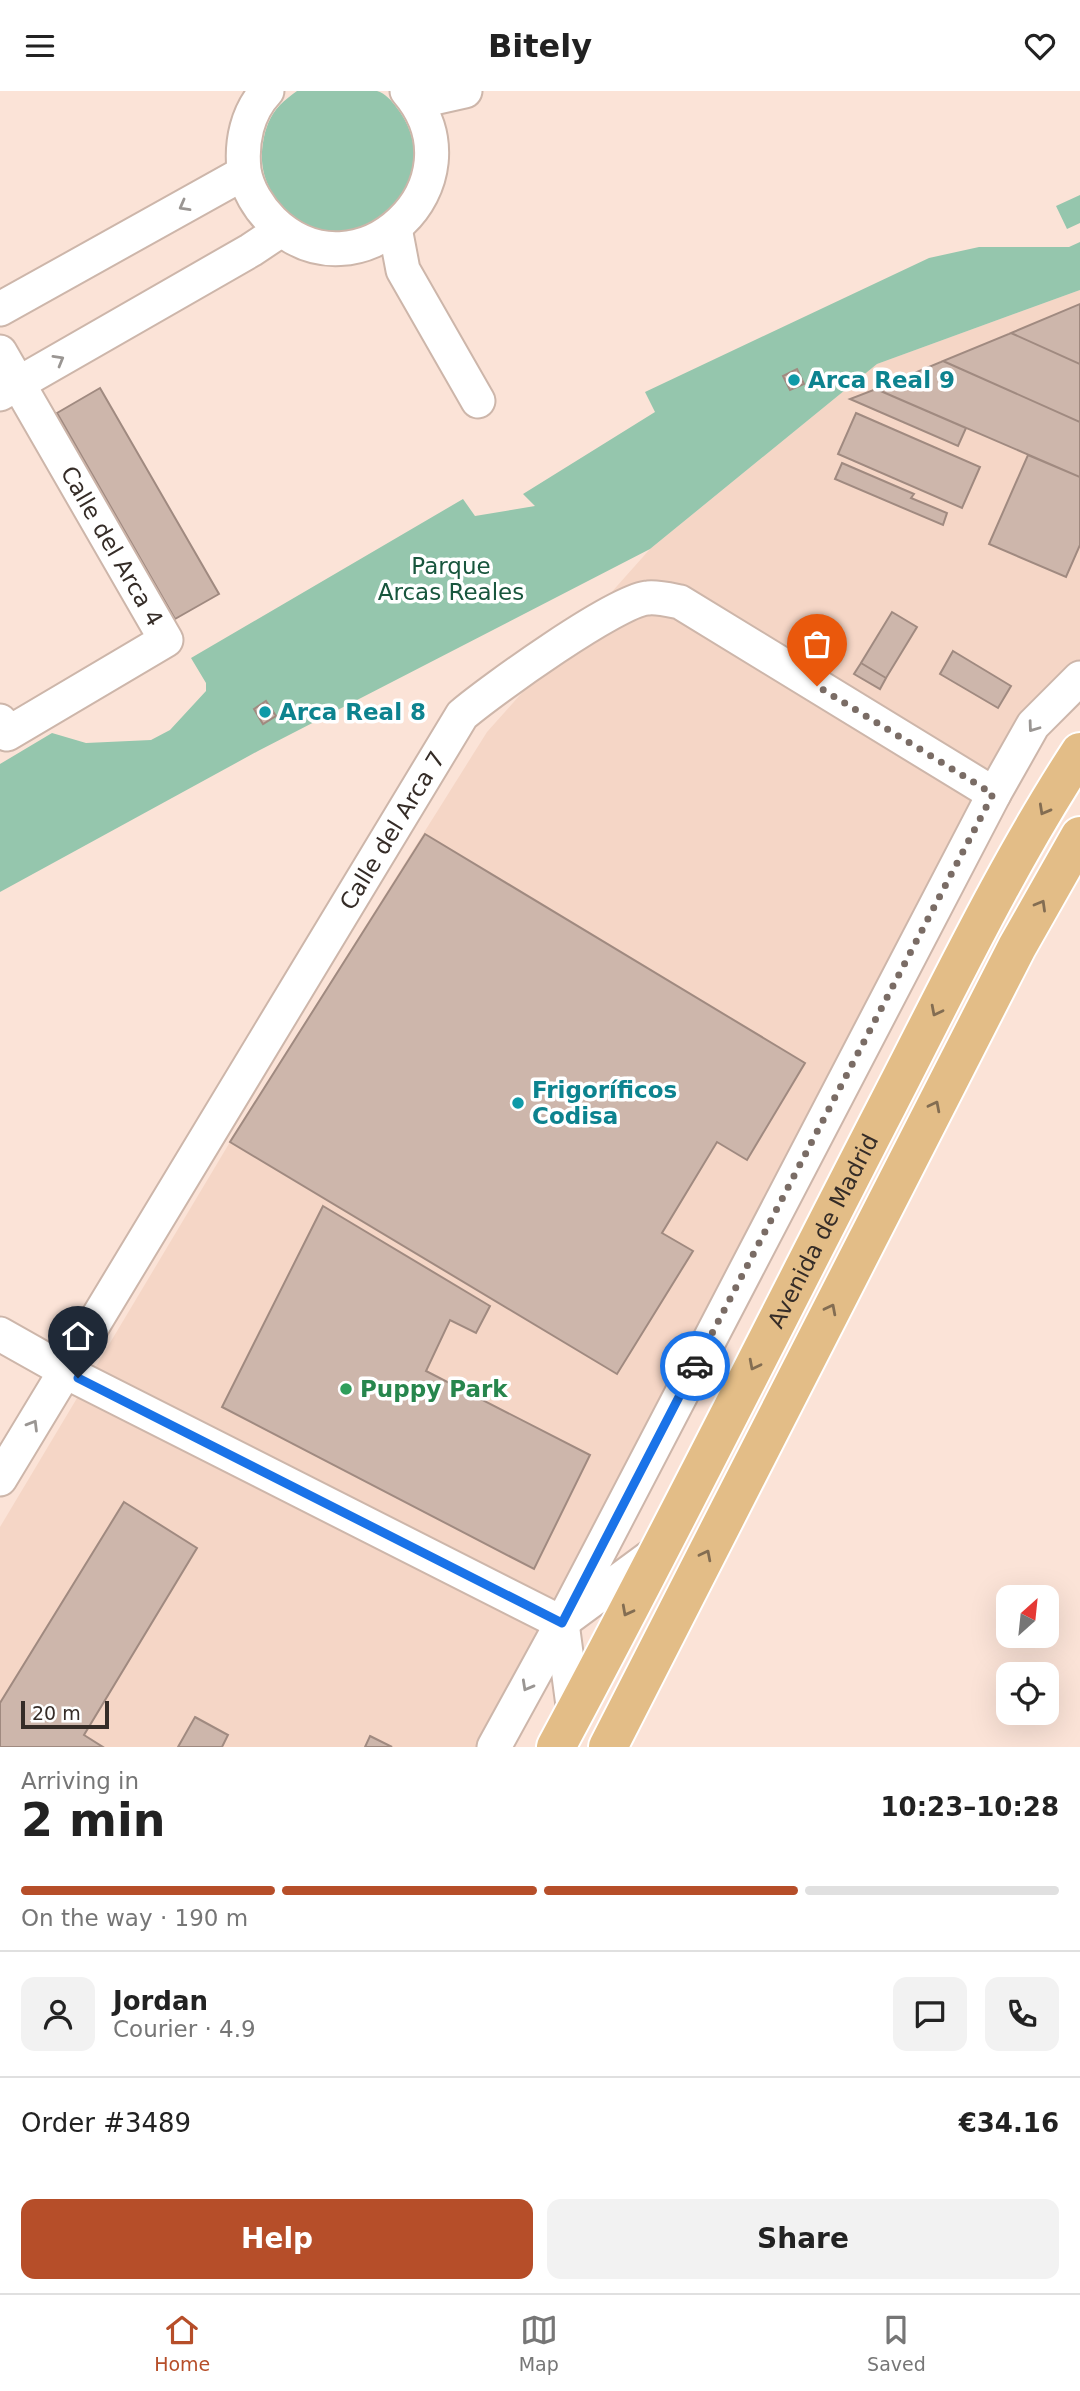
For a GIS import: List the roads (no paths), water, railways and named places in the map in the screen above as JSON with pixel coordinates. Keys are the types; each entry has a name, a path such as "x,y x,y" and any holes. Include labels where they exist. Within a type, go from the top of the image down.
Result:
{"main road":[{"name":"Avenida de Madrid","path":"556,1747 960,965 1052,795 1080,752"},
{"name":"Avenida de Madrid","path":"608,1747 1010,959 1080,836"}],"street":[{"path":"268,91 248,121 243,147 244,173 252,194 264,214 281,230 301,241 324,247 347,248 383,235 412,212 423,193 430,171 432,148 417,106 462,92"},
{"path":"0,309 244,173"},
{"path":"9,389 251,250 281,230"},
{"path":"383,235 478,401"},
{"name":"Calle del Arca 4","path":"0,352 9,389 166,640 8,733 0,721"},
{"name":"Calle del Arca 7","path":"0,1479 462,715 485,695 619,607 647,597 680,602 993,794"},
{"path":"494,1747 562,1623 993,794 1033,725 1080,678"},
{"path":"0,1334 65,1371 562,1623"},
{"path":"562,1623 660,1550"},
{"path":"562,1623 574,1713"}],"place":[{"name":"Arca Real 9","path":"794,380"},
{"name":"Arca Real 8","path":"265,712"},
{"name":"Frigoríficos Codisa","path":"518,1103"},
{"name":"Puppy Park","path":"346,1389"}],"park label":[{"name":"Parque Arcas Reales","path":"451,579"}]}
